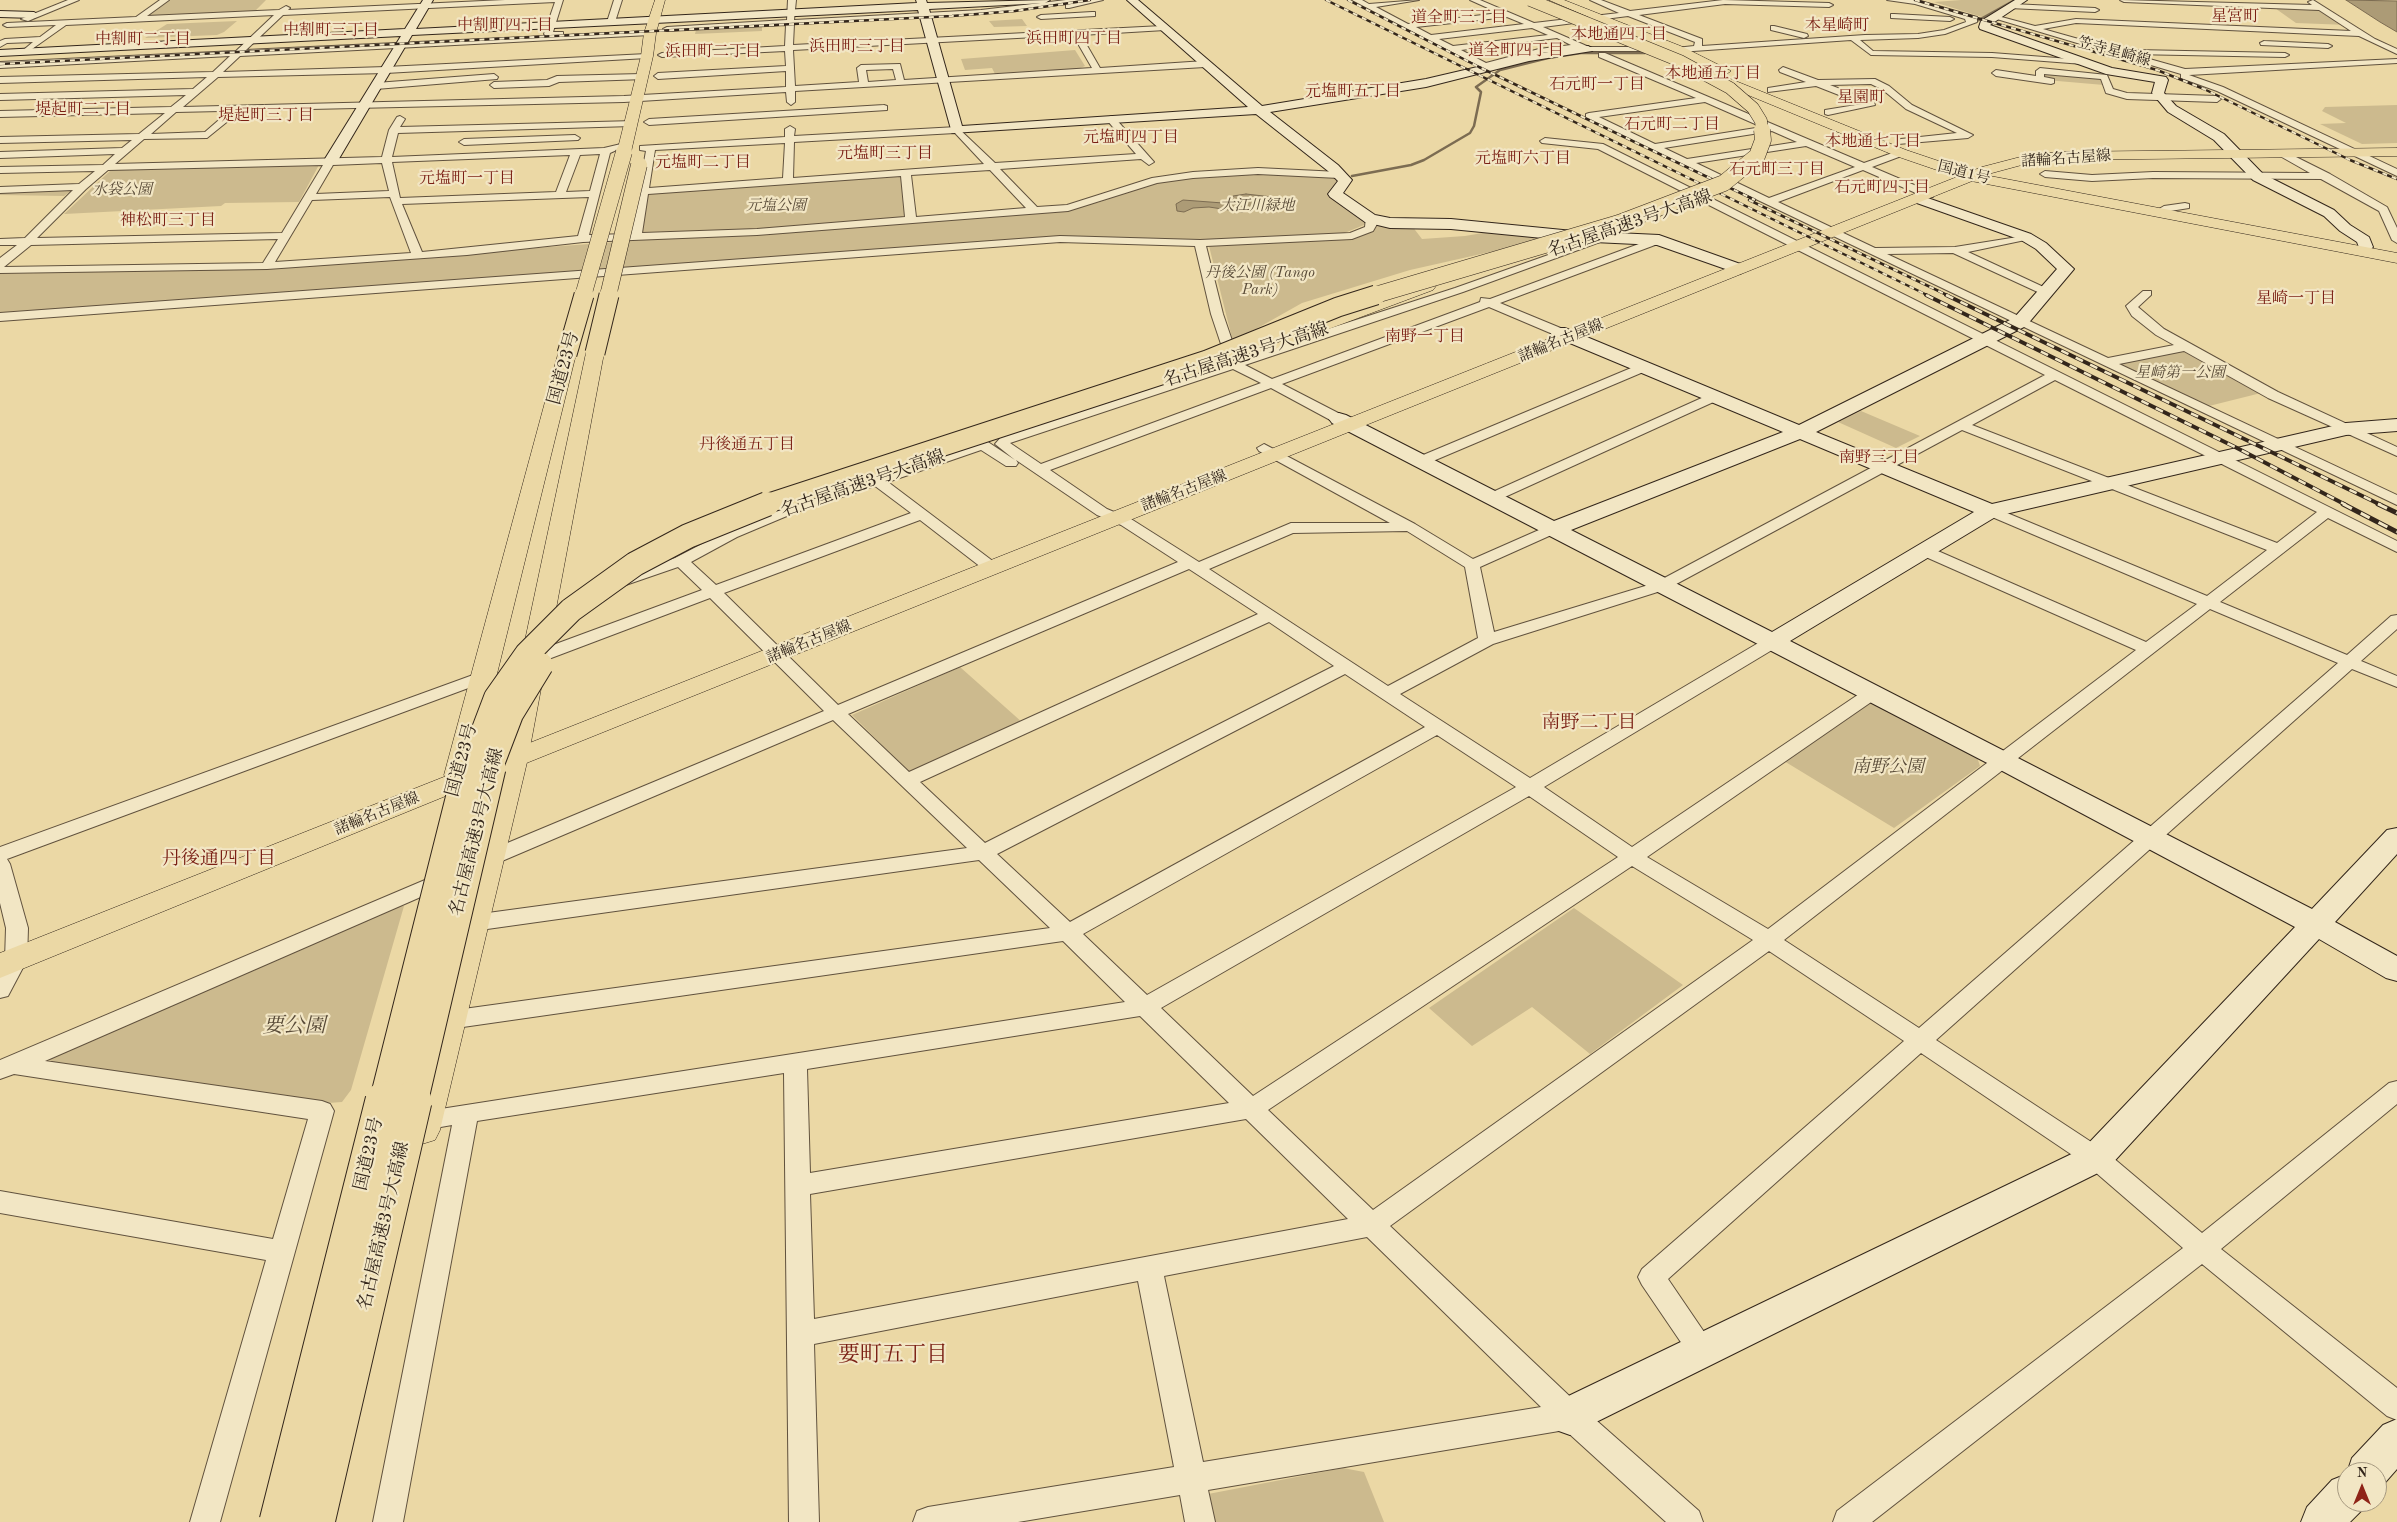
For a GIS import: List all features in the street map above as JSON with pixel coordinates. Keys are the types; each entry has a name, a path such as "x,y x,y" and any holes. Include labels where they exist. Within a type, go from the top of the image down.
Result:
{"main road":[{"name":"国道23号","path":"334,1522 424,1120 515,751 542,608 581,354 632,111 647,56 651,27 660,0"},
{"name":"国道1号","path":"1528,0 1754,93 1971,173 2299,241 2397,258"},
{"path":"983,445 987,439 1267,346 1392,298 1686,199 1724,183 1750,163 1762,146 1763,135 1758,115 1738,93 1694,68 1528,0"},
{"path":"1538,0 1575,15 1595,16"},
{"name":"名古屋高速3号大高線","path":"315,1522 486,779 511,714 545,660 584,619 633,583 697,548 767,516 1673,211 1732,187 1751,174 1766,160 1774,143 1772,124 1759,103 1742,89 1717,73 1684,58 1545,0"},
{"name":"国道1号","path":"1554,0 1680,50 1703,55 1772,90 1828,112 1901,148"},
{"name":"国道23号","path":"274,1522 357,1206 458,774 484,676 645,149 670,19"},
{"name":"諸輪名古屋線","path":"8,953 1793,243 1922,195 1971,173 2007,164 2058,156 2232,152 2315,147 2350,151"},
{"name":"諸輪名古屋線","path":"2232,152 2283,154 2397,150"},
{"name":"国道1号","path":"1971,173 2397,253"},
{"name":"名古屋高速3号大高線","path":"279,1522 472,755 496,698 540,639 571,610 635,564 719,522 859,472 1207,360 1310,318 1447,272 1574,238"}],"street":[{"path":"4,26 76,0"},
{"path":"138,19 165,0"},
{"path":"0,264 26,243 82,187 174,110 295,0"},
{"path":"4,26 427,3 554,0"},
{"path":"544,44 557,11 559,0"},
{"path":"611,22 618,0"},
{"path":"788,180 791,140 785,126 790,114 786,102 792,90 790,31 792,0"},
{"path":"982,13 1036,0 1044,5"},
{"path":"790,31 858,23 926,20 1099,0"},
{"path":"1132,0 1162,28 1259,110 1345,180 1344,184 1335,194 1370,219 1390,223 1451,224 1606,238 1659,240 1734,267"},
{"path":"1356,0 1485,66 1539,51 1585,47 1644,47"},
{"path":"1367,6 1415,0"},
{"path":"1474,0 1585,47"},
{"path":"1594,0 1699,40 1703,55 1833,39 1934,34 1980,21"},
{"path":"1890,0 1916,2 1980,21"},
{"path":"1927,0 1942,1"},
{"path":"2124,0 2321,8"},
{"path":"2263,0 2283,14"},
{"path":"2310,0 2372,41 2397,52"},
{"path":"2160,1 2201,35"},
{"path":"1430,38 1595,16 1725,2 1829,4"},
{"path":"266,266 310,197 352,118 364,106 427,3"},
{"path":"662,55 790,31 858,23 926,20 1044,5 1080,3 1095,16 1034,18"},
{"path":"1947,42 1938,37 1980,21 2017,3 2101,10"},
{"path":"1465,7 1485,5"},
{"path":"136,8 155,7"},
{"path":"2064,8 2076,21"},
{"path":"0,14 39,14 72,10"},
{"path":"548,12 557,11"},
{"path":"982,13 995,20"},
{"path":"1387,16 1407,14"},
{"path":"1408,26 1508,14"},
{"path":"1894,16 1980,21 2033,28 2185,72 2397,61"},
{"path":"3,63 236,54 403,42 544,44 651,27 670,19 790,31 862,45 926,20 989,29 1102,23 1112,31"},
{"path":"926,20 992,38 1162,28"},
{"path":"926,20 957,130 1034,210"},
{"name":"笠寺星崎線","path":"1980,21 1984,27 2110,71 2162,80 2158,93 2160,97"},
{"path":"2033,28 2076,21 2363,34"},
{"path":"25,52 65,22"},
{"path":"0,80 386,70 501,64 544,44 611,22 651,27"},
{"path":"858,23 862,45"},
{"path":"2253,42 2331,48 2296,23 2348,25"},
{"path":"268,25 278,25"},
{"path":"1774,28 1802,36 1833,39"},
{"path":"989,29 992,38"},
{"path":"1076,33 1098,71"},
{"path":"1452,49 1557,36"},
{"path":"2079,40 2098,37"},
{"path":"1853,38 1871,53 1992,55 2084,62"},
{"path":"0,45 5,41 42,39"},
{"path":"0,53 251,40 544,44 647,56"},
{"path":"2213,44 2225,54 2258,68"},
{"path":"649,122 884,109 957,130 1259,110 1426,83 1529,58 1585,47"},
{"path":"0,103 4,97 89,48"},
{"path":"2125,54 2144,50 2292,55"},
{"path":"1472,565 1553,529 1800,432 1987,339 2020,322 2066,269 2042,246 2026,237 1922,195 1774,128 1704,100 1602,55"},
{"path":"1990,83 1999,69 1992,55"},
{"path":"2312,55 2341,55 2362,63"},
{"path":"455,156 486,103 501,64"},
{"path":"901,83 1205,64"},
{"path":"636,235 644,191 645,149 791,140 884,109 901,83 897,66 861,68 864,85 884,109"},
{"path":"658,76 790,68"},
{"path":"1783,70 1879,104"},
{"path":"548,72 560,72 556,79"},
{"path":"2185,72 2184,76 2220,89 2397,173"},
{"path":"1996,73 2040,80 2107,86 2109,91 2127,96 2222,101 2175,79 2165,78 2162,80"},
{"path":"376,86 497,78 549,83 556,79 642,77"},
{"path":"1768,202 1862,167 1901,148 1968,135 1903,104 1886,88 1872,80 1817,83 1772,90"},
{"path":"394,130 472,128 632,111 654,98 864,85"},
{"path":"4,97 194,92"},
{"path":"1754,93 1589,116 2397,501"},
{"path":"714,118 718,94"},
{"path":"2160,97 2172,109 2212,132 2258,177 2329,213 2345,228 2364,240 2366,247"},
{"path":"0,114 486,103 632,111"},
{"path":"407,104 394,130 386,159 395,198 418,256"},
{"path":"1828,112 1879,104 1903,104"},
{"path":"1111,119 1155,169"},
{"path":"0,140 208,134 228,121 205,122"},
{"path":"139,124 178,122"},
{"path":"1654,147 1774,128"},
{"path":"610,136 626,144"},
{"path":"464,142 582,137"},
{"path":"1545,142 1600,146 1987,339 2397,547"},
{"path":"1685,162 1807,143"},
{"path":"0,170 330,162 606,151 626,144"},
{"path":"0,155 124,151"},
{"path":"583,239 606,151"},
{"path":"560,195 576,152"},
{"path":"2283,154 2383,209 2397,240"},
{"path":"644,191 1144,156"},
{"path":"0,270 266,266 418,256 636,235 757,232 1080,205 1167,177 1258,171 1339,175"},
{"path":"906,173 911,219"},
{"path":"2045,174 2092,178 2153,175 2326,176"},
{"path":"0,190 82,187"},
{"path":"310,197 395,198 596,194"},
{"path":"2164,209 2185,206"},
{"path":"0,317 1060,239 1200,243 1352,236 1369,229 1372,224 1370,219"},
{"path":"0,242 26,243 286,236"},
{"path":"1870,250 1918,252 1955,250 1982,247 2026,237"},
{"path":"914,468 963,439 1459,290 1606,238"},
{"path":"1038,470 1659,240"},
{"path":"1200,243 1217,314 1232,358 1271,384 2002,760 2150,840 2315,924 2397,970"},
{"path":"1955,250 2046,292"},
{"path":"1459,290 2397,682"},
{"path":"2147,293 2132,306 2136,313 2184,347 2273,395 2397,452"},
{"path":"2108,362 2184,347"},
{"path":"1103,517 1004,446 1004,441 1232,358"},
{"path":"1421,461 1644,367"},
{"path":"1386,694 1487,640 1661,586 2056,374"},
{"path":"1491,498 1714,396"},
{"path":"424,1120 1145,1007 1530,787 1990,511 2346,429 2397,425"},
{"path":"1961,426 2279,549"},
{"path":"542,608 681,561 760,522 877,480 983,445 1103,517 1126,522 1530,787 1632,857 1769,940 2096,1158 2202,1248 2397,1406"},
{"path":"1270,452 1410,527 1472,565 1487,640"},
{"path":"877,480 986,564"},
{"path":"800,1334 1372,1225 1769,940 2328,512"},
{"path":"532,659 922,514"},
{"path":"488,859 1194,566 1291,528 1410,527"},
{"path":"1925,550 2148,650"},
{"path":"681,561 773,649 836,714 1068,932 1570,1416 1688,1522"},
{"path":"907,780 1270,615"},
{"path":"1703,1350 1651,1277 2150,840 2397,620"},
{"path":"473,922 982,853 1346,667"},
{"path":"0,854 484,676"},
{"path":"797,1186 1251,1109 1632,857 1871,694"},
{"path":"449,1020 1068,932 1438,727"},
{"path":"928,1522 1570,1416 2096,1158 2397,837"},
{"path":"0,864 17,928 8,953 0,990"},
{"path":"6,1067 432,884"},
{"path":"795,1061 804,1522"},
{"path":"6,1067 322,1111 204,1522"},
{"path":"1848,1522 2202,1248 2397,1090"},
{"path":"388,1522 466,1114"},
{"path":"0,1202 283,1252"},
{"path":"1149,1269 1200,1522"},
{"path":"2376,1462 2397,1439"},
{"path":"2322,1522 2337,1505"}],"green space":[{"path":"168,0 266,0 253,13 141,18"},
{"path":"2014,0 1982,17 1934,2"},
{"path":"2272,6 2321,8 2348,25 2296,23"},
{"path":"1022,19 1027,26 994,27 989,21"},
{"path":"237,21 224,32 217,35 145,38 167,24"},
{"path":"762,27 762,31 695,34 696,30"},
{"path":"1075,50 1085,66 1078,69 995,74 992,68 965,70 961,59"},
{"path":"2044,72 2102,78 2104,85 2046,80 2043,79"},
{"path":"2397,105 2397,143 2362,144 2320,124 2346,123 2322,111 2325,107"},
{"name":"水袋公園","path":"320,163 299,202 225,203 221,206 64,214 110,171 115,169"},
{"name":"大江川緑地","path":"1258,172 1335,177 1339,180 1330,194 1366,221 1364,225 1342,234 1191,241 1057,237 0,315 0,274 280,267 1072,208 1100,202 1159,180"},
{"name":"元塩公園","path":"901,175 907,215 904,218 757,230 641,232 648,193"},
{"path":"70,190 64,196 0,195 0,192"},
{"name":"丹後公園 (Tango Park)","path":"1378,224 1412,226 1422,239 1465,236 1500,230 1561,236 1410,270 1302,303 1233,342 1209,246 1356,237 1375,229"},
{"name":"星崎第一公園","path":"2180,351 2186,352 2261,393 2209,406 2117,364"},
{"path":"1861,411 1920,436 1896,448 1838,422"},
{"path":"960,667 1023,723 910,773 852,715"},
{"name":"南野公園","path":"1871,702 1977,757 1980,766 1894,828 1784,761"},
{"name":"要公園","path":"391,906 404,906 351,1090 342,1102 328,1103 46,1063 47,1055"},
{"path":"1574,908 1683,985 1590,1054 1532,1007 1472,1046 1429,1008"},
{"path":"1343,1468 1364,1472 1384,1522 1210,1522 1203,1495"}],"shaded area":[{"path":"2346,0 2397,1 2397,32 2380,22"},
{"path":"1246,194 1272,197 1271,203 1242,212 1209,207 1193,208 1184,212 1177,211 1176,204 1183,200 1223,203 1230,201 1233,196"}],"waterway":[{"path":"1977,21 2015,0"},
{"path":"1352,176 1411,165 1424,160 1470,133 1474,126 1481,92 1476,87 1500,70 1548,58 1581,53 1645,53"}],"railway":[{"path":"0,64 952,16 1015,11 1090,0"},
{"path":"1326,0 1929,296"},
{"path":"1348,0 1479,67 1755,200"},
{"path":"1915,0 2157,70 2204,89 2350,160 2397,179"},
{"path":"1749,200 1949,296"},
{"path":"1926,295 2237,448 2346,505"},
{"path":"1946,295 2381,505"},
{"path":"2343,504 2397,532"},
{"path":"2378,504 2397,513"}],"district":[{"name":"星宮町","path":"2235,17"},
{"name":"道全町三丁目","path":"1459,18"},
{"name":"中割町四丁目","path":"505,26"},
{"name":"本星崎町","path":"1837,26"},
{"name":"中割町三丁目","path":"331,31"},
{"name":"本地通四丁目","path":"1619,35"},
{"name":"浜田町四丁目","path":"1074,39"},
{"name":"中割町二丁目","path":"143,40"},
{"name":"浜田町三丁目","path":"857,47"},
{"name":"道全町四丁目","path":"1516,51"},
{"name":"浜田町二丁目","path":"713,52"},
{"name":"本地通五丁目","path":"1713,74"},
{"name":"石元町一丁目","path":"1597,85"},
{"name":"元塩町五丁目","path":"1353,92"},
{"name":"星園町","path":"1861,98"},
{"name":"堤起町二丁目","path":"83,110"},
{"name":"堤起町三丁目","path":"266,116"},
{"name":"石元町二丁目","path":"1672,125"},
{"name":"元塩町四丁目","path":"1131,138"},
{"name":"本地通七丁目","path":"1873,142"},
{"name":"元塩町三丁目","path":"885,154"},
{"name":"元塩町六丁目","path":"1523,159"},
{"name":"元塩町二丁目","path":"703,163"},
{"name":"石元町三丁目","path":"1777,170"},
{"name":"元塩町一丁目","path":"467,179"},
{"name":"石元町四丁目","path":"1882,188"},
{"name":"神松町三丁目","path":"168,221"},
{"name":"星崎一丁目","path":"2296,299"},
{"name":"南野一丁目","path":"1425,337"},
{"name":"丹後通五丁目","path":"747,445"},
{"name":"南野三丁目","path":"1879,458"},
{"name":"南野二丁目","path":"1589,723"},
{"name":"丹後通四丁目","path":"219,859"},
{"name":"要町五丁目","path":"893,1355"}]}
